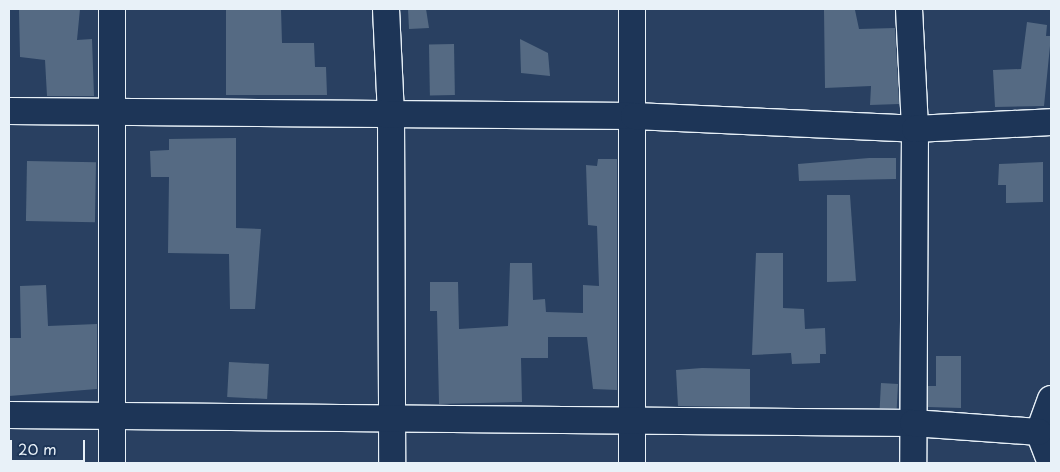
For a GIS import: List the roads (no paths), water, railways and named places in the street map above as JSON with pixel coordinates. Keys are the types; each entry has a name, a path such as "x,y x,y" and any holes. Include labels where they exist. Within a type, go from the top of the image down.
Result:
{"street":[{"path":"112,9 115,112 112,463"},
{"path":"386,9 391,114 392,463"},
{"path":"632,9 634,116 632,463"},
{"path":"909,9 915,129 913,463"},
{"path":"9,111 634,116 915,129 1051,122"},
{"path":"1051,399 1039,432 1051,463"},
{"path":"9,414 913,424 1039,432"}]}
